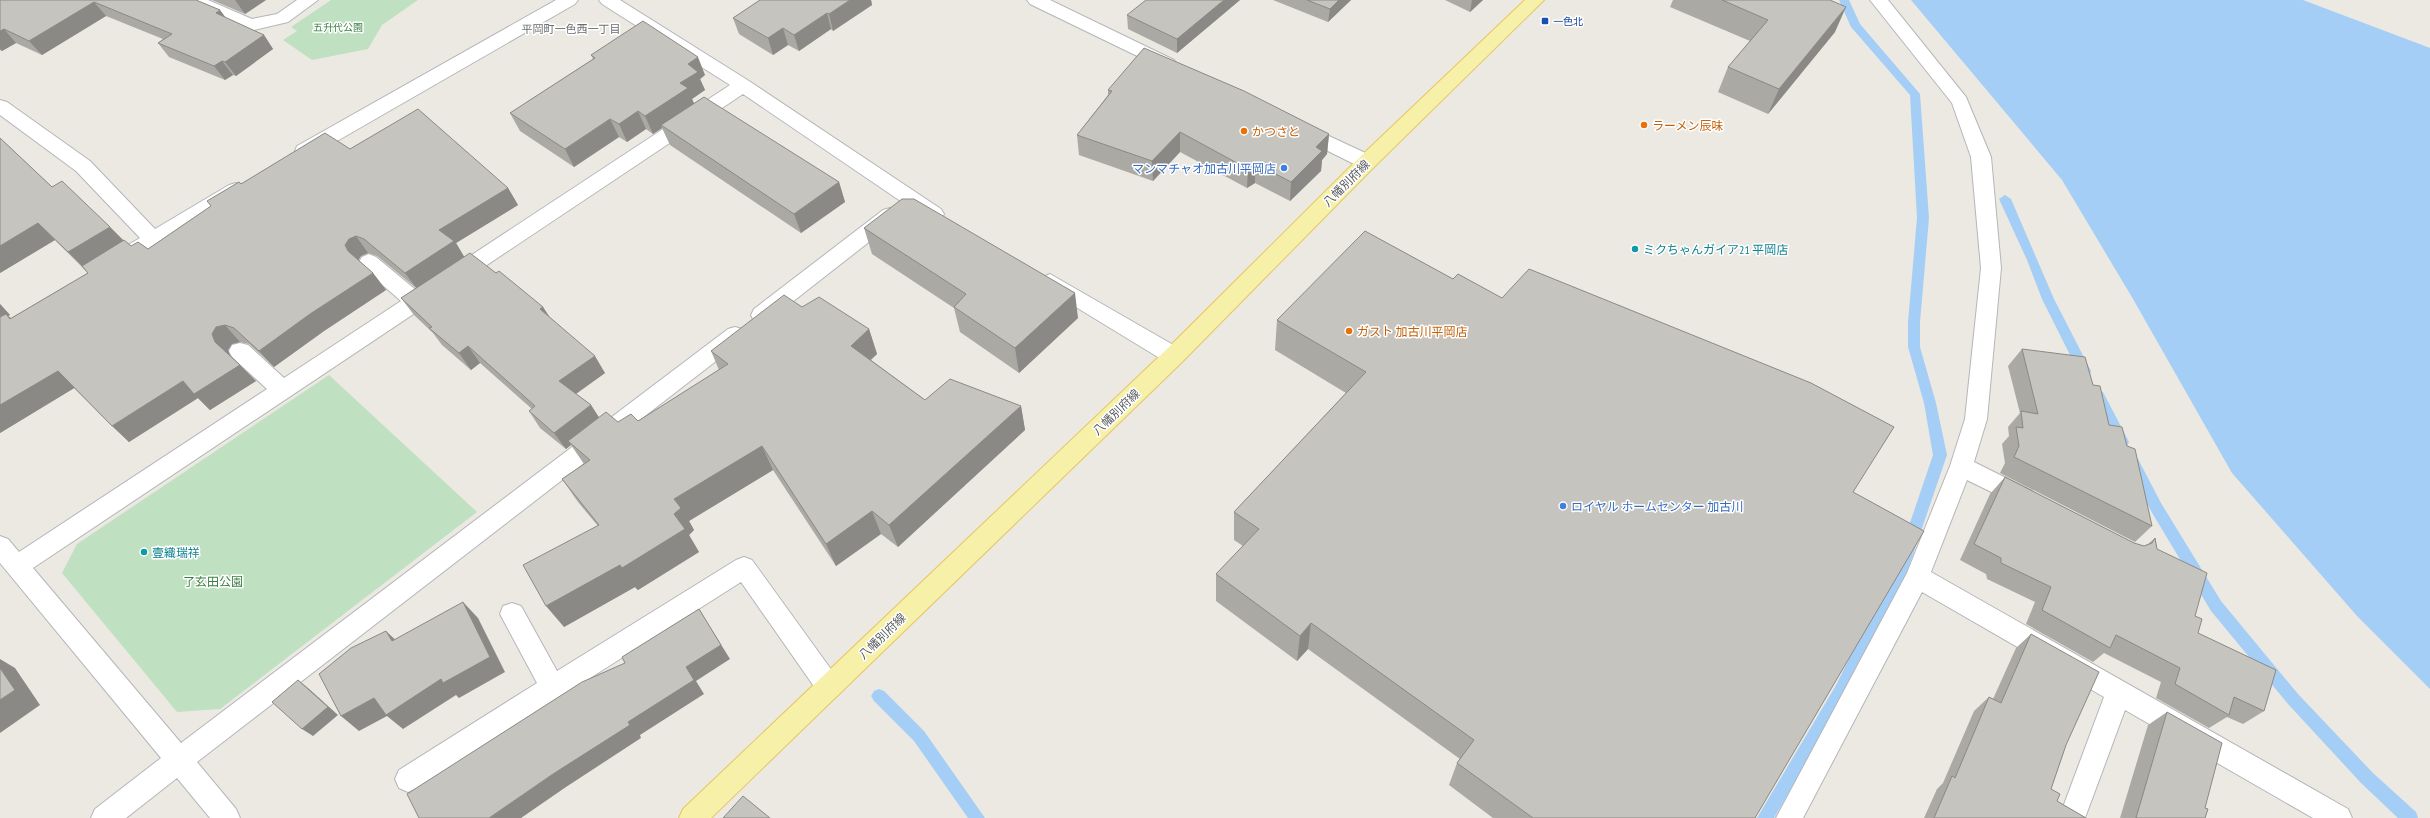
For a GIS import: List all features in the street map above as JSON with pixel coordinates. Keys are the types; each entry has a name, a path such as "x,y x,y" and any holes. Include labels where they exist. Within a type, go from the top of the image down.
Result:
{"main road":[{"name":"八幡別府線","path":"692,818 1174,356 1367,162 1535,0"}],"street":[{"path":"193,0 250,25 282,18 309,0"},
{"path":"289,160 569,0"},
{"path":"608,0 743,85 910,200 951,224"},
{"path":"1036,0 1184,72"},
{"path":"1789,818 1917,577 1961,466 1976,419 1991,268 1981,157 1960,101 1879,0"},
{"path":"17,566 743,85"},
{"path":"0,106 83,166 152,238"},
{"path":"1283,120 1367,162"},
{"path":"99,271 152,238 254,180"},
{"path":"104,818 910,200"},
{"path":"369,262 416,302"},
{"path":"1032,272 1174,356"},
{"path":"240,351 283,390"},
{"path":"1961,466 2044,508"},
{"path":"0,546 227,818"},
{"path":"408,779 744,567 829,687"},
{"path":"1917,577 2339,818"},
{"path":"512,614 553,687"},
{"path":"2072,818 2119,692"}],"green space":[{"name":"五升代公園","path":"331,0 418,0 382,25 368,49 312,60 283,40 297,31 291,27"},
{"name":"了玄田公園","path":"329,375 477,512 220,709 177,712 62,573 77,544"}],"water":[{"path":"1911,0 2303,0 2430,48 2430,689 2357,616 2232,473 2133,299 2062,180"}],"building":[{"path":"0,0 196,0 220,10 216,13 264,35 225,62 222,61 214,66 158,43 172,34 94,2 29,41 4,29 0,31"},
{"path":"760,0 850,0 794,35 783,28 768,38 733,18"},
{"path":"1146,0 1224,0 1177,39 1127,15"},
{"path":"1307,0 1339,0 1330,9"},
{"path":"1722,0 1830,0 1846,7 1779,89 1728,67 1768,20"},
{"path":"643,21 698,57 688,64 698,72 680,83 688,88 645,116 638,111 619,124 610,119 565,149 510,113 595,58 591,55"},
{"path":"1144,48 1244,91 1329,134 1316,147 1322,151 1291,182 1255,163 1248,169 1180,132 1152,161 1077,135 1112,91 1108,90"},
{"path":"704,97 839,182 794,214 661,125"},
{"path":"418,109 508,188 439,230 454,241 405,273 364,239 356,236 349,239 345,245 348,251 373,273 310,314 259,351 234,328 225,325 216,327 212,334 215,342 240,365 194,394 183,381 112,426 58,371 0,405 0,317 6,314 10,319 88,273 82,266 124,240 131,246 138,242 148,249 211,206 207,201 239,182 241,184 325,133 350,149"},
{"path":"0,138 52,187 62,181 110,227 68,252 38,223 0,246"},
{"path":"902,199 914,199 1075,293 1015,348 954,307 966,294 864,228"},
{"path":"1365,231 1453,279 1458,274 1502,298 1529,269 1811,383 1894,427 1853,492 1924,531 1755,818 1533,818 1457,763 1474,740 1311,623 1300,636 1216,574 1259,529 1234,512 1366,372 1277,320"},
{"path":"470,253 496,273 499,271 543,307 540,309 595,356 559,381 591,405 554,433 529,411 535,406 468,346 459,353 429,328 432,327 401,298"},
{"path":"784,295 802,307 819,297 869,329 851,346 925,400 950,379 1021,406 889,525 872,511 826,544 762,446 674,499 681,508 674,514 685,529 622,568 620,565 546,606 523,565 599,525 562,479 590,460 568,441 606,412 618,422 631,414 638,421 728,364 711,351"},
{"path":"2022,349 2085,357 2093,385 2100,386 2109,425 2122,427 2127,446 2135,449 2152,526 2014,457 2019,446 2016,427 2023,428 2021,411 2038,414"},
{"path":"2005,477 2134,543 2144,546 2152,543 2155,538 2157,549 2207,573 2195,616 2202,619 2198,633 2276,670 2264,711 2234,697 2229,715 2175,684 2180,668 2116,635 2110,648 2042,610 2051,587 2001,563 2001,558 1974,544"},
{"path":"463,602 490,657 443,683 441,679 386,715 374,698 341,716 319,674 351,648 386,631 392,641"},
{"path":"699,609 721,645 686,667 694,680 628,722 630,725 553,774 489,818 419,818 407,794 582,682 625,663 622,657"},
{"path":"2031,634 2099,672 2066,745 2051,789 2060,794 2057,801 2086,818 1934,818 1952,776 1955,778 1989,697 2001,703"},
{"path":"0,668 15,690 0,700"},
{"path":"298,680 328,707 302,729 272,702"},
{"path":"2167,712 2222,743 2205,808 2208,809 2205,818 2136,818"},
{"path":"743,796 770,818 723,818"}],"waterway":[{"path":"1765,818 1840,692 1902,568 1940,455 1930,403 1914,347 1914,322 1919,283 1923,218 1915,94 1855,25 1844,0"},
{"path":"2005,199 2033,260 2048,299 2085,371"},
{"path":"2098,396 2122,442"},
{"path":"2133,463 2156,507 2216,606 2293,699 2367,778 2410,818"},
{"path":"879,696 919,736 977,818"}],"place":[{"name":"一色北","path":"1545,21"},
{"name":"ラーメン辰味","path":"1644,125"},
{"name":"かつさと","path":"1244,131"},
{"name":"マンマチャオ加古川平岡店","path":"1284,168"},
{"name":"ミクちゃんガイア21 平岡店","path":"1635,249"},
{"name":"ガスト 加古川平岡店","path":"1349,331"},
{"name":"ロイヤル ホームセンター 加古川","path":"1563,506"},
{"name":"壹織瑞祥","path":"144,552"}],"district":[{"name":"平岡町一色西一丁目","path":"571,29"}]}
